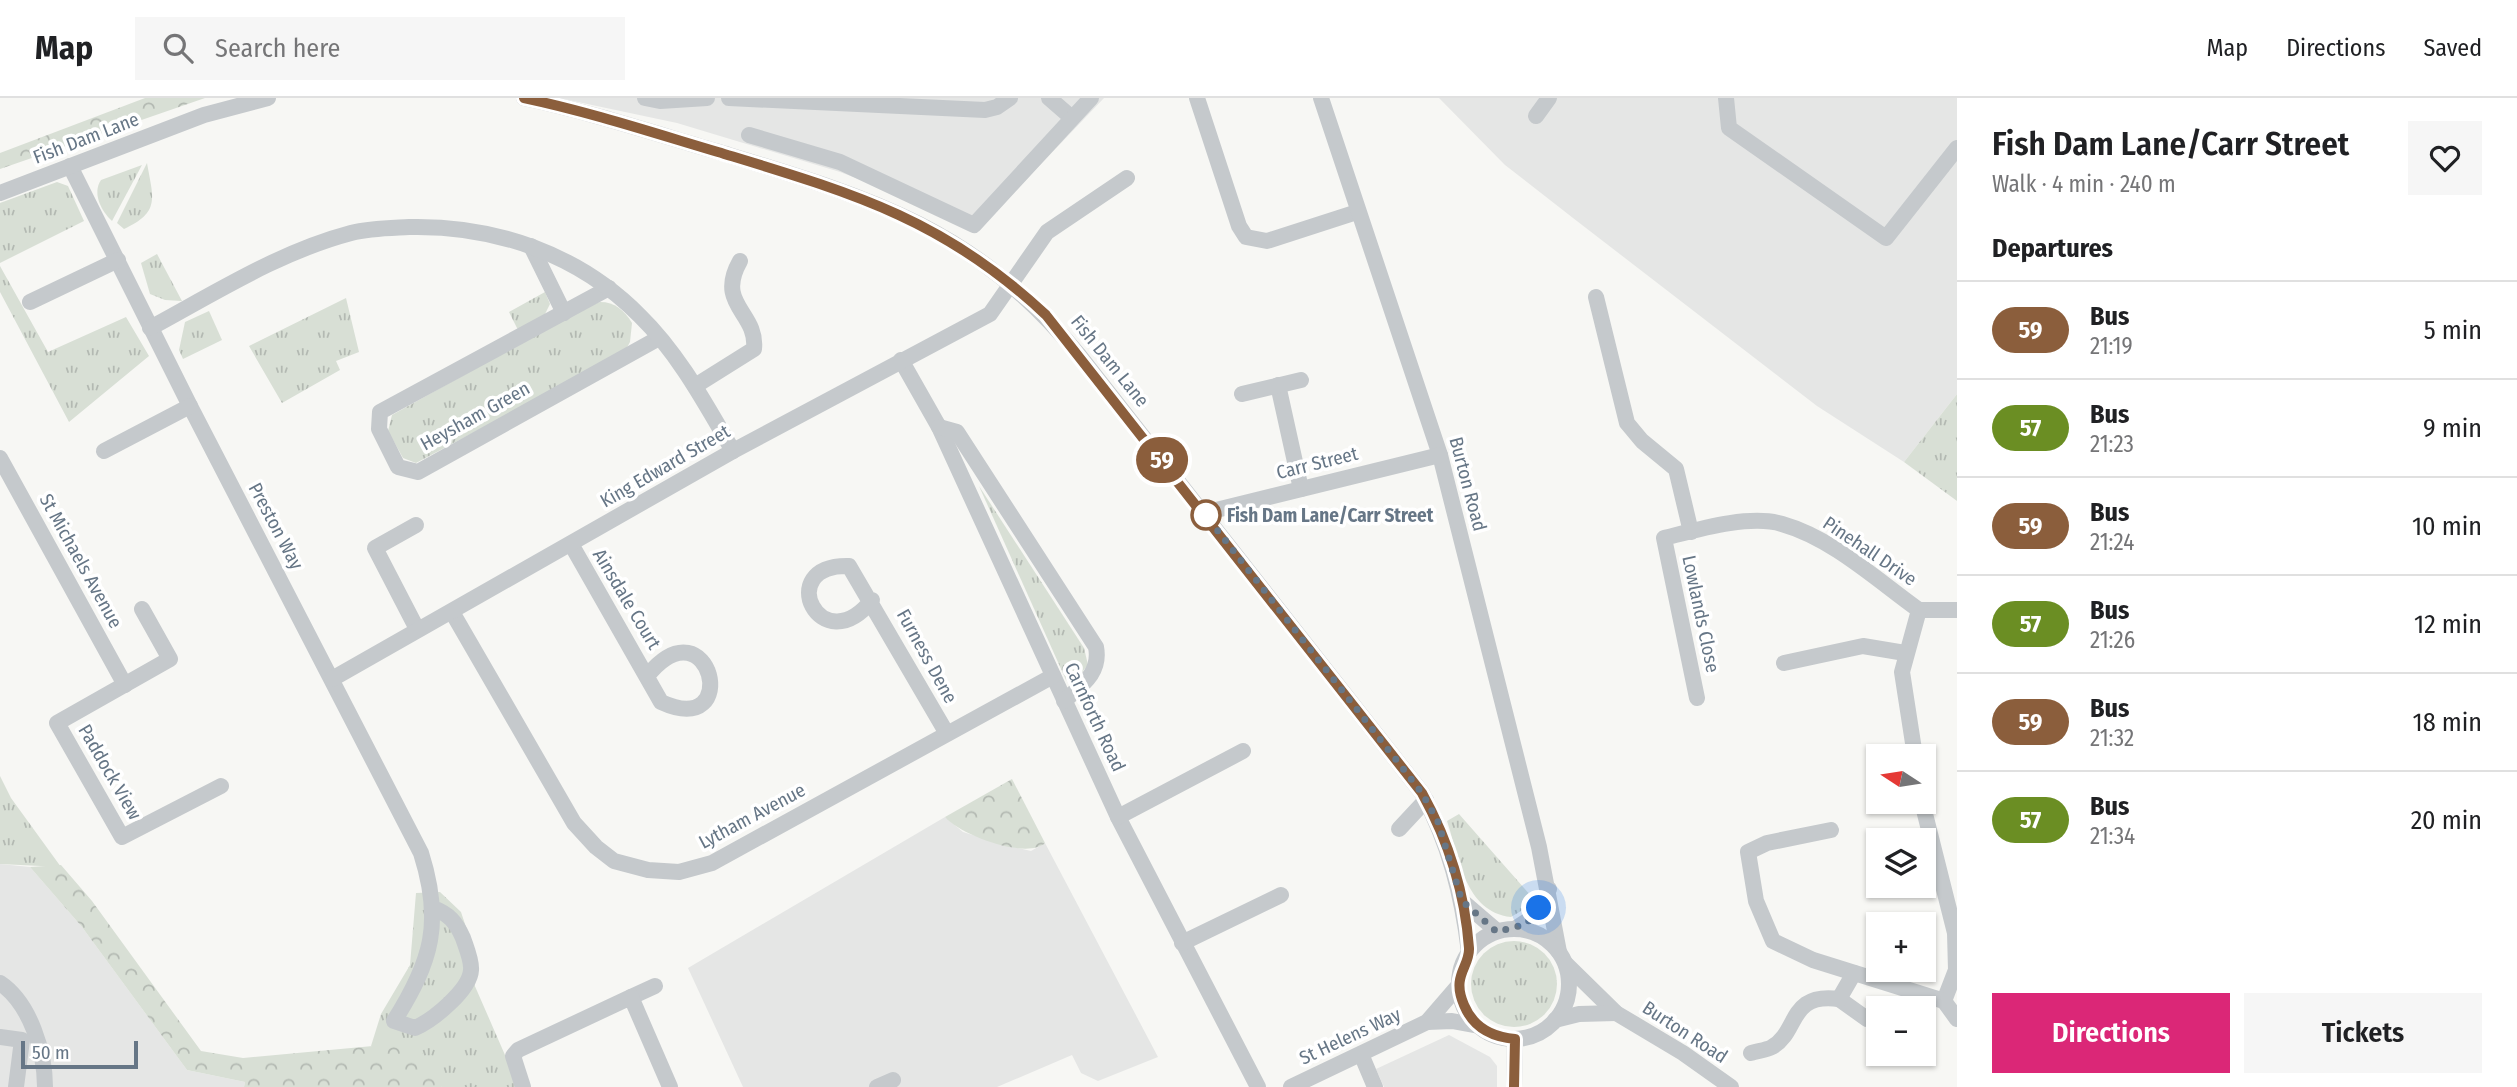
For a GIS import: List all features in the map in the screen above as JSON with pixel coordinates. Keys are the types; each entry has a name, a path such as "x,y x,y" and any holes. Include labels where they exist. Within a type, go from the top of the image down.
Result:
{"street":[{"name":"Fish Dam Lane","path":"0,193 204,115 268,98"},
{"name":"Fish Dam Lane","path":"524,98 650,131 841,189 914,221 960,246 1013,284 1046,315 1204,513 1426,800 1438,822 1462,901 1469,952"},
{"path":"645,98 660,101 707,98"},
{"path":"729,98 985,110 997,107 1010,98"},
{"path":"1049,98 1072,118"},
{"path":"749,135 839,162 974,225 1091,98"},
{"path":"1198,98 1239,226 1246,237 1267,241 1357,212"},
{"name":"Burton Road","path":"1321,98 1440,455 1549,889 1562,958 1616,1013 1731,1087"},
{"path":"1536,116 1549,98"},
{"path":"1730,99 1729,128 1886,238 1957,148"},
{"name":"Preston Way","path":"70,166 190,406 421,853 433,908 434,926 424,972 394,1021 415,1028 428,1022 467,983 472,969 459,930 447,913 433,908"},
{"name":"King Edward Street","path":"332,679 733,451 990,314 1046,233 1126,178"},
{"path":"150,327 291,254 354,232 382,228 458,227 491,233 531,246 609,288 640,316 659,338 695,386 733,451"},
{"path":"531,246 564,313"},
{"path":"30,302 118,260"},
{"path":"695,386 754,349 755,339 733,295 730,279 740,261"},
{"name":"Heysham Green","path":"609,288 380,412 379,429 398,467 418,472 659,338"},
{"path":"1596,297 1627,423 1642,441 1675,469 1690,531"},
{"name":"Carnforth Road","path":"901,360 939,427 1118,817 1258,1087"},
{"path":"1242,394 1301,380"},
{"path":"1278,385 1301,489"},
{"path":"104,451 190,406"},
{"path":"939,427 957,432 1096,647 1098,659 1093,674 1064,701"},
{"name":"Carr Street","path":"1204,513 1440,455"},
{"name":"St Michaels Avenue","path":"0,458 125,685"},
{"name":"Pinehall Drive","path":"1664,538 1735,523 1780,523 1820,540 1919,610 1905,653 1902,672 1913,744"},
{"path":"416,525 375,548 417,629"},
{"name":"Lowlands Close","path":"1664,538 1697,698"},
{"name":"Ainsdale Court","path":"571,544 648,675"},
{"name":"Furness Dene","path":"872,600 946,732"},
{"name":"Paddock View","path":"142,609 170,659 57,723 122,837 221,786"},
{"path":"1919,610 1957,610"},
{"name":"Lytham Avenue","path":"452,612 574,824 596,847 614,860 630,866 679,872 712,863 946,732 1053,676"},
{"path":"1784,663 1863,646 1905,653"},
{"path":"1118,817 1243,751"},
{"path":"1399,829 1426,800"},
{"path":"1925,814 1955,933 1956,970 1944,1001"},
{"path":"1831,830 1767,843 1748,852 1748,868 1756,901 1773,941 1814,960 1944,1001 1957,1019"},
{"path":"1514,929 1532,917 1549,889"},
{"path":"1182,943 1281,895"},
{"path":"1462,901 1497,932"},
{"path":"1514,929 1539,935 1562,958 1568,993 1555,1020 1539,1033 1515,1039 1489,1033 1479,1026 1465,1008 1459,985 1460,974 1469,952 1481,939 1497,932 1514,929"},
{"path":"1839,999 1854,973"},
{"path":"0,984 23,1005 45,1069 45,1087"},
{"name":"St Helens Way","path":"1291,1087 1427,1022 1459,985"},
{"path":"523,1087 514,1065 513,1056 518,1050 655,986"},
{"path":"631,998 670,1087"},
{"path":"1751,1053 1774,1046 1807,1003 1818,999 1839,999 1866,1018"},
{"name":"Burton Road","path":"1555,1020 1579,1014 1616,1013"},
{"name":"St Helens Way","path":"1427,1022 1452,1021 1479,1026"},
{"path":"0,1037 22,1040 16,1087"},
{"path":"1514,1087 1515,1039"},
{"path":"1361,1054 1375,1087"},
{"path":"877,1087 893,1080"}],"shaded area":[{"path":"559,98 1104,98 976,232 903,196 840,172 677,123"},
{"path":"1439,98 1957,98 1957,394 1904,462 1817,406 1505,165"},
{"path":"945,817 963,832 1005,845 1031,851 1045,843 1158,1057 1098,1081 1081,1073 1072,1055 997,1087 743,1087 688,968"},
{"path":"0,864 30,867 82,927 187,1070 245,1082 244,1087 0,1087"},
{"path":"1449,1035 1490,1057 1497,1066 1497,1087 1384,1087 1376,1069"}],"green space":[{"path":"145,98 205,98 0,169 0,153"},
{"path":"147,163 152,203 144,216 124,229 117,223"},
{"path":"142,165 112,221 99,202 98,185 101,180"},
{"path":"57,182 68,186 84,221 0,263 0,203"},
{"path":"157,254 182,301 165,300 150,294 141,263"},
{"path":"0,266 48,352 126,317 149,356 69,422 0,292"},
{"path":"545,292 550,304 544,316 518,330 509,312"},
{"path":"346,298 359,352 336,361 340,370 282,403 249,346"},
{"path":"600,302 619,308 632,323 630,342 624,353 416,463 403,458 388,431 392,415 584,308"},
{"path":"209,311 222,340 183,359 179,350 185,322"},
{"path":"1957,394 1957,501 1904,462"},
{"path":"979,486 1084,648 1088,665 1072,684 1066,680"},
{"path":"0,776 11,798 61,867 0,864"},
{"path":"1012,779 1045,843 1036,848 1009,847 978,838 945,817"},
{"path":"1459,814 1531,896 1521,911 1511,917 1496,913 1483,905 1466,881 1447,821"},
{"path":"61,865 92,901 201,1051 243,1058 416,1042 442,1087 244,1087 245,1082 187,1070 82,927 30,867"},
{"path":"440,892 461,912 478,963 474,984 519,1087 442,1087 371,1046 381,1014 410,965 416,893"},
{"path":"1514,941 1538,948 1550,960 1557,984 1550,1008 1538,1020 1514,1027 1490,1020 1478,1008 1471,984 1478,960 1490,948"}],"bus line":[{"name":"59","path":"524,98 650,131 841,189 870,201 960,246 1013,284 1046,315 1422,793 1438,822 1462,901 1469,952 1460,974 1461,997 1465,1008 1479,1026 1502,1038 1515,1039 1514,1087"}],"place":[{"name":"Fish Dam Lane/Carr Street","path":"1206,515"}],"route":[{"path":"1206,515 1204,513 1422,793 1438,822 1462,901 1497,932 1526,924 1539,908"}]}
